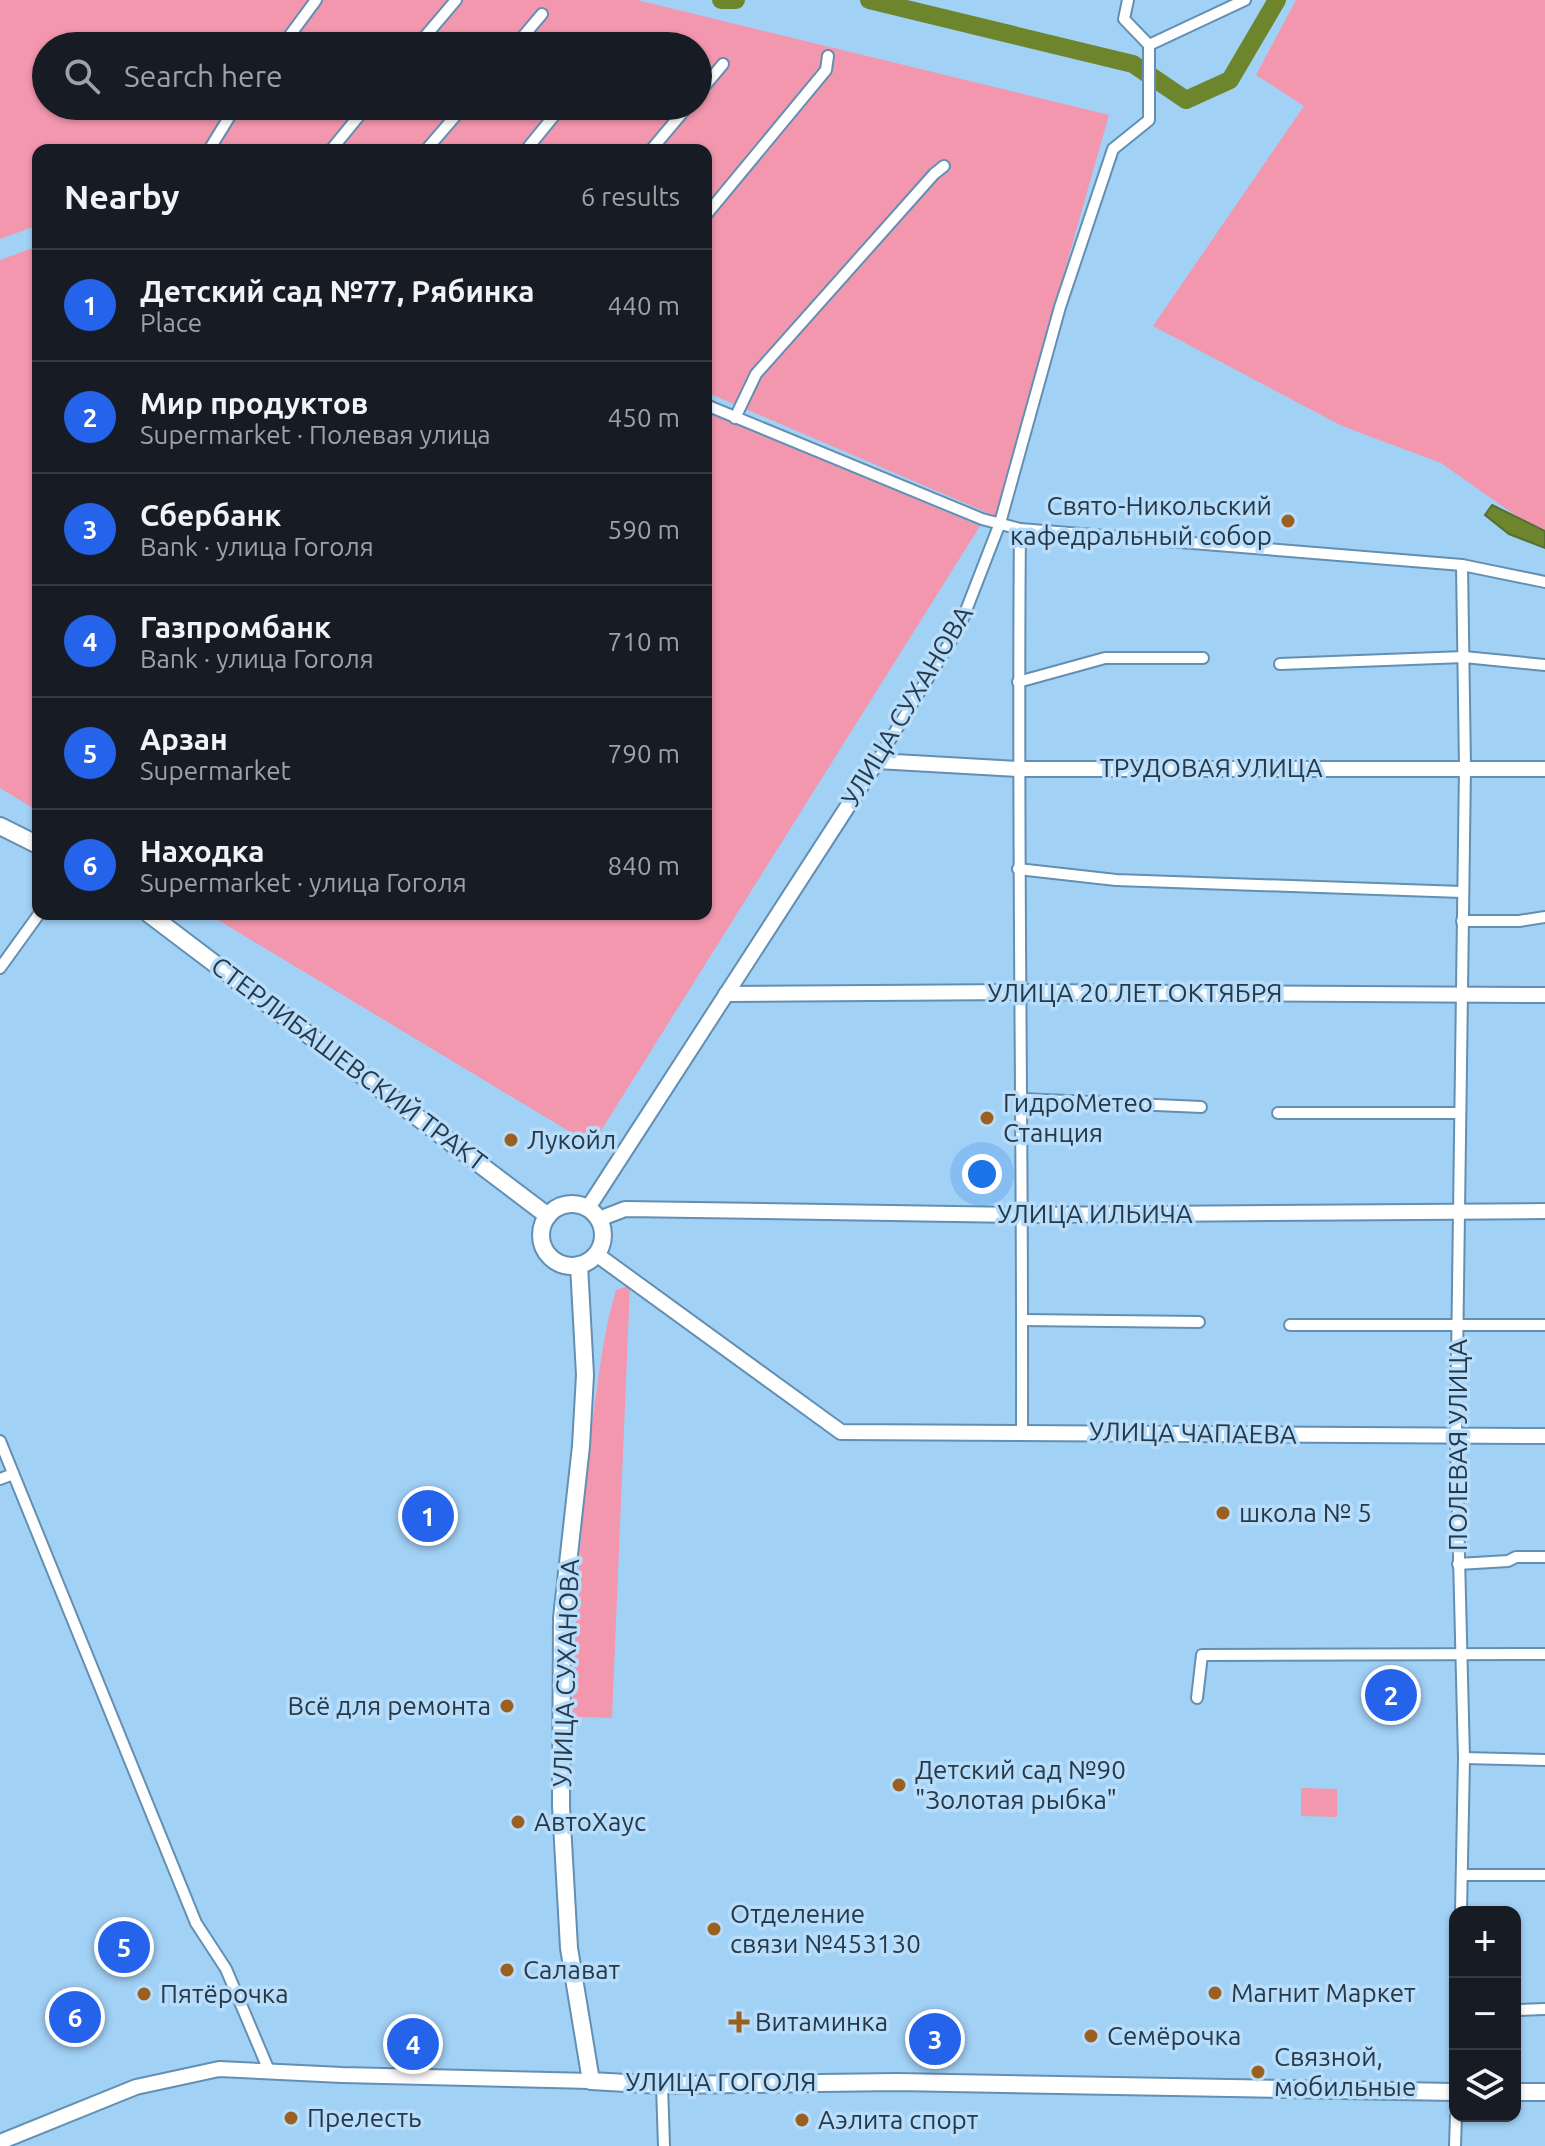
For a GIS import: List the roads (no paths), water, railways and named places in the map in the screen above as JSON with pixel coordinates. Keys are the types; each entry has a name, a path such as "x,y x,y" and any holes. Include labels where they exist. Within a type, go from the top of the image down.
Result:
{"main road":[{"name":"ТРУДОВАЯ УЛИЦА","path":"877,761 1018,769 1545,769"},
{"name":"УЛИЦА СУХАНОВА","path":"593,1214 726,994 877,761"},
{"path":"0,826 32,842"},
{"name":"СТЕРЛИБАШЕВСКИЙ ТРАКТ","path":"157,920 548,1216"},
{"name":"УЛИЦА 20 ЛЕТ ОКТЯБРЯ","path":"726,994 1545,995"},
{"path":"571,1204 593,1214 603,1236 596,1254 579,1265 559,1263 545,1249 542,1229 548,1216 561,1206 571,1204"},
{"name":"УЛИЦА ИЛЬИЧА","path":"593,1214 625,1209 1023,1215 1545,1211"},
{"name":"УЛИЦА ЧАПАЕВА","path":"596,1254 841,1432 1545,1436"},
{"name":"УЛИЦА СУХАНОВА","path":"579,1265 585,1375 581,1446 562,1618 561,1806 569,1948 591,2081"},
{"name":"УЛИЦА ГОГОЛЯ","path":"0,2142 136,2087 219,2069 662,2085 897,2082 1449,2092"},
{"path":"1521,2092 1545,2092"}],"street":[{"path":"292,32 316,0"},
{"path":"429,32 456,0"},
{"path":"1128,0 1124,19 1149,45 1245,0"},
{"path":"527,32 542,14"},
{"name":"УЛИЦА СУХАНОВА","path":"877,761 960,626 1000,523 1060,307 1113,149 1149,120 1149,45"},
{"path":"712,208 826,70 828,56"},
{"path":"712,77 723,64"},
{"path":"213,144 227,120"},
{"path":"336,144 356,120"},
{"path":"431,144 452,120"},
{"path":"531,144 551,120"},
{"path":"656,144 676,120"},
{"path":"735,418 756,374 944,166"},
{"path":"712,408 982,519 1020,529 1462,565 1545,582"},
{"path":"1020,529 1018,869 1023,1215 1022,1432"},
{"name":"ПОЛЕВАЯ УЛИЦА","path":"1461,1906 1464,1758 1456,1436 1465,767 1462,565"},
{"path":"1280,664 1464,657 1545,665"},
{"path":"1018,682 1105,658 1203,658"},
{"path":"1018,869 1116,880 1462,892"},
{"path":"1462,921 1519,921 1545,917"},
{"path":"0,968 35,920"},
{"path":"1022,1099 1201,1107"},
{"path":"1278,1113 1459,1113"},
{"path":"1022,1320 1199,1322"},
{"name":"ПОЛЕВАЯ УЛИЦА","path":"1290,1325 1545,1325"},
{"path":"0,1441 196,1923 226,1969 270,2073"},
{"path":"0,1479 13,1474"},
{"name":"ПОЛЕВАЯ УЛИЦА","path":"1458,1564 1545,1557"},
{"path":"1197,1698 1202,1655 1545,1654"},
{"path":"1464,1758 1545,1760"},
{"path":"1462,1875 1545,1875"},
{"path":"1521,2010 1545,2009"},
{"path":"662,2085 664,2146"},
{"path":"1455,2146 1456,2122"}],"waterway":[{"path":"721,0 736,0"},
{"path":"869,0 1133,64 1186,100 1230,80 1277,0"}],"place":[{"name":"Свято-Никольский кафедральный собор","path":"1288,521"},
{"name":"ГидроМетео Станция","path":"987,1118"},
{"name":"Лукойл","path":"511,1140"},
{"name":"школа № 5","path":"1223,1513"},
{"name":"Детский сад №77, Рябинка","path":"428,1516"},
{"name":"Мир продуктов","path":"1391,1695"},
{"name":"Всё для ремонта","path":"507,1706"},
{"name":"Детский сад №90 \"Золотая рыбка\"","path":"899,1785"},
{"name":"АвтоХаус","path":"518,1822"},
{"name":"Отделение связи №453130","path":"714,1929"},
{"name":"Арзан","path":"124,1947"},
{"name":"Салават","path":"507,1970"},
{"name":"Магнит Маркет","path":"1215,1993"},
{"name":"Пятёрочка","path":"144,1994"},
{"name":"Находка","path":"75,2017"},
{"name":"Витаминка","path":"739,2022"},
{"name":"Семёрочка","path":"1091,2036"},
{"name":"Сбербанк","path":"935,2039"},
{"name":"Газпромбанк","path":"413,2044"},
{"name":"Связной, мобильные","path":"1258,2072"},
{"name":"Прелесть","path":"291,2118"},
{"name":"Аэлита спорт","path":"802,2120"}]}
